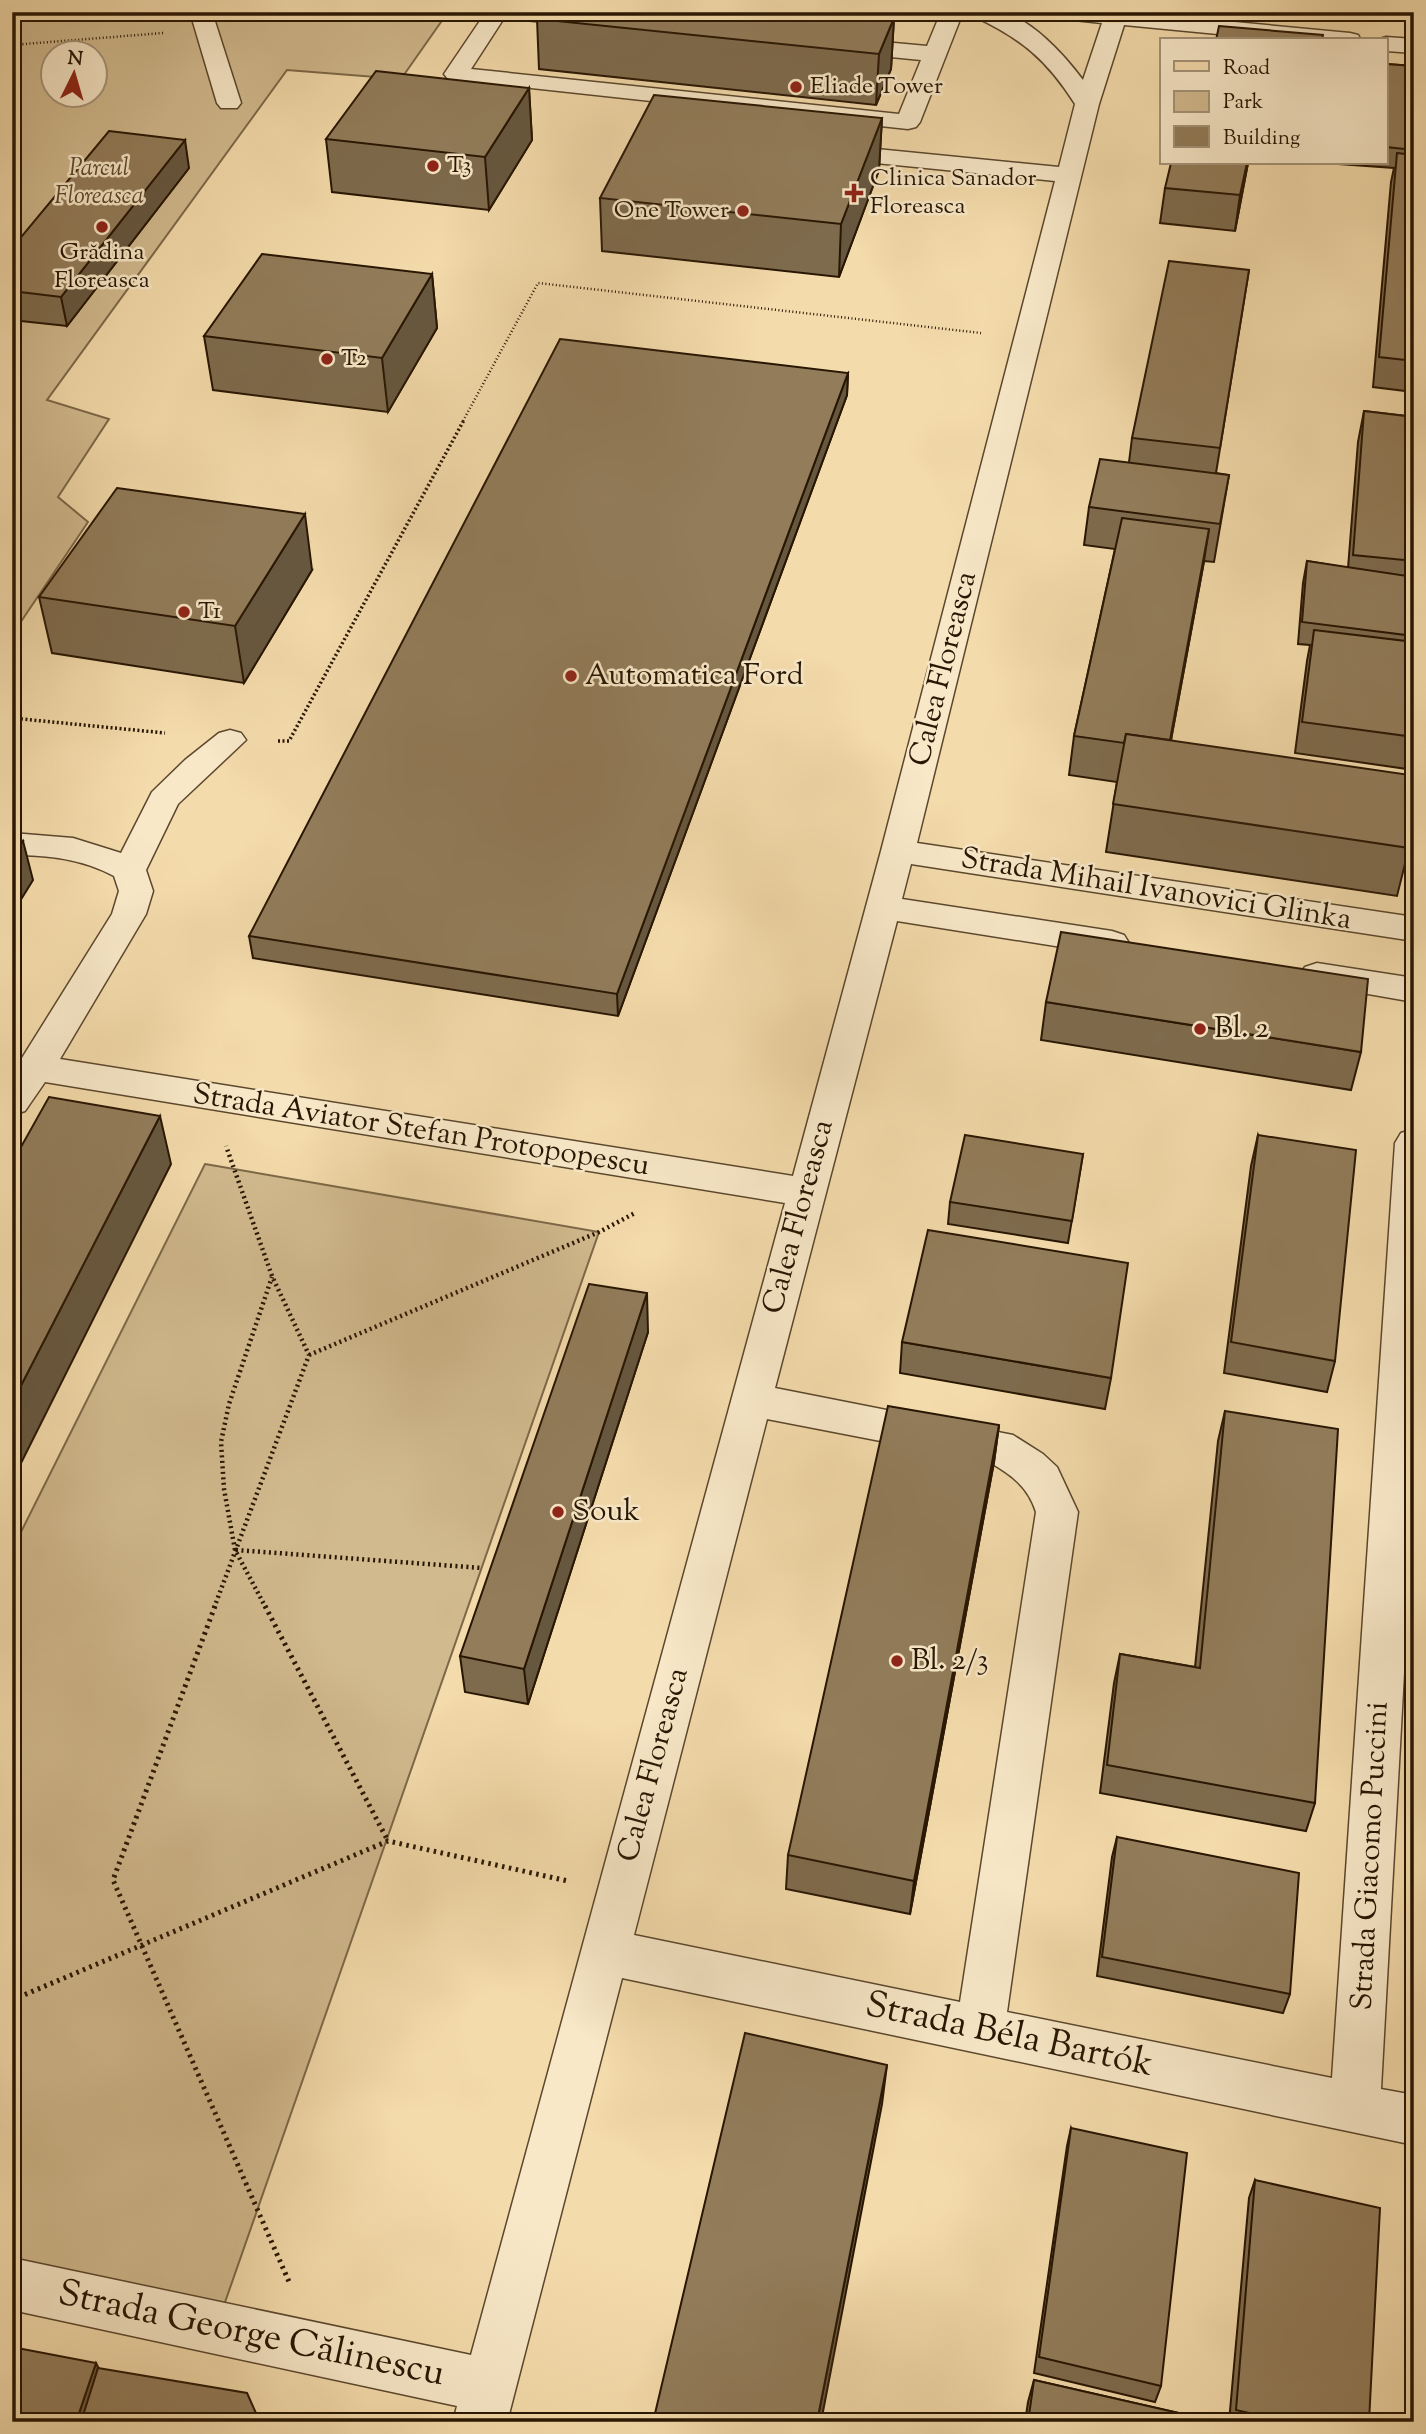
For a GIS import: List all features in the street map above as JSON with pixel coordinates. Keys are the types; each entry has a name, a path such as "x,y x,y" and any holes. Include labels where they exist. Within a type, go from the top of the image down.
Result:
{"street":[{"path":"497,12 456,74 908,122 952,12"},
{"path":"515,12 610,22"},
{"path":"983,12 1018,28 1038,42 1056,58 1087,104"},
{"path":"1054,12 1116,15 1331,38"},
{"name":"Calea Floreasca","path":"485,2404 898,851 1068,175 1087,104 1116,15"},
{"path":"204,21 229,103"},
{"path":"814,42 936,54"},
{"path":"1388,44 1414,46"},
{"path":"797,148 1068,175"},
{"path":"129,870 164,799 196,767 230,740"},
{"path":"12,844 49,845 111,860 129,870 136,891 128,914 36,1068 12,1102"},
{"name":"Strada Mihail Ivanovici Glinka","path":"898,851 1414,929"},
{"name":"Strada Mihail Ivanovici Glinka","path":"883,907 1144,948"},
{"name":"Strada Mihail Ivanovici Glinka","path":"1292,971 1414,990"},
{"name":"Strada Aviator Stefan Protopopescu","path":"36,1068 806,1192"},
{"name":"Strada Giacomo Puccini","path":"1355,2108 1414,1143"},
{"path":"751,1400 998,1447 1031,1464 1050,1489 1057,1512 981,2031"},
{"name":"Strada Béla Bartók","path":"605,1952 1414,2120"},
{"name":"Strada George Călinescu","path":"12,2284 318,2349 485,2404"}],"path":[{"path":"12,45 204,21"},
{"path":"12,718 230,740 289,741 538,283 1027,338"},
{"path":"203,1096 236,1169 272,1276 309,1355 113,1880 318,2349"},
{"path":"309,1355 599,1232 705,1176"},
{"path":"272,1276 229,1404 221,1442 223,1489 235,1550 388,1841"},
{"path":"235,1550 482,1568"},
{"path":"12,2000 141,1943 388,1841 620,1892"}],"green space":[{"name":"Parcul Floreasca","path":"12,12 448,12 401,79 287,70 47,400 109,419 58,497 88,522 12,635"},
{"path":"205,1164 599,1232 216,2328 12,2284 12,1550"}],"building":[{"path":"541,12 832,12 894,18 879,54 537,19"},
{"path":"1219,26 1323,35 1322,38 1216,38"},
{"path":"1388,64 1414,66 1414,150 1388,147"},
{"path":"376,71 529,88 485,157 326,139"},
{"path":"654,95 882,118 841,224 600,198"},
{"path":"109,131 185,140 61,297 12,291 12,248"},
{"path":"1397,153 1414,155 1414,361 1379,357"},
{"path":"1171,164 1247,164 1240,195 1165,188"},
{"path":"262,254 432,274 382,358 204,336"},
{"path":"1169,261 1249,270 1220,448 1132,438"},
{"name":"Automatica Ford","path":"560,339 848,373 617,994 249,936"},
{"path":"1364,411 1414,417 1414,561 1353,555"},
{"path":"1100,459 1229,475 1220,524 1089,507"},
{"path":"117,488 305,514 235,626 39,597"},
{"path":"1122,518 1209,529 1170,740 1126,734 1124,743 1074,736"},
{"path":"1307,561 1414,577 1414,636 1302,622"},
{"path":"1314,630 1414,642 1414,737 1302,722"},
{"path":"1126,734 1410,775 1409,848 1113,804"},
{"path":"12,839 23,841 12,858"},
{"path":"1061,932 1368,979 1361,1052 1046,1002"},
{"path":"49,1097 160,1116 12,1403 12,1163"},
{"path":"965,1135 1083,1154 1072,1221 950,1202"},
{"path":"1258,1135 1356,1150 1335,1361 1231,1342"},
{"path":"928,1230 1128,1263 1111,1378 902,1342"},
{"name":"Souk","path":"589,1284 647,1293 524,1669 460,1656"},
{"name":"Bl. 2/3","path":"888,1406 999,1425 914,1881 788,1855"},
{"path":"1225,1411 1338,1429 1315,1803 1107,1765 1120,1654 1200,1668"},
{"path":"1117,1837 1299,1873 1290,1994 1102,1957"},
{"path":"745,2033 887,2065 817,2422 653,2422"},
{"path":"1071,2128 1187,2153 1161,2386 1039,2357"},
{"path":"1255,2180 1380,2208 1369,2422 1288,2422 1236,2410"},
{"path":"12,2347 96,2363 76,2422 12,2422"},
{"path":"98,2368 247,2393 260,2422 81,2422"},
{"path":"1034,2380 1218,2422 1028,2422"}],"place":[{"name":"Eliade Tower","path":"796,87"},
{"name":"T3","path":"433,166"},
{"name":"Clinica Sanador Floreasca","path":"854,193"},
{"name":"One Tower","path":"743,211"},
{"name":"Grădina Floreasca","path":"102,227"},
{"name":"T2","path":"327,359"},
{"name":"T1","path":"184,612"},
{"name":"Automatica Ford","path":"571,676"},
{"name":"Bl. 2","path":"1200,1029"},
{"name":"Souk","path":"558,1512"},
{"name":"Bl. 2/3","path":"897,1661"}]}
